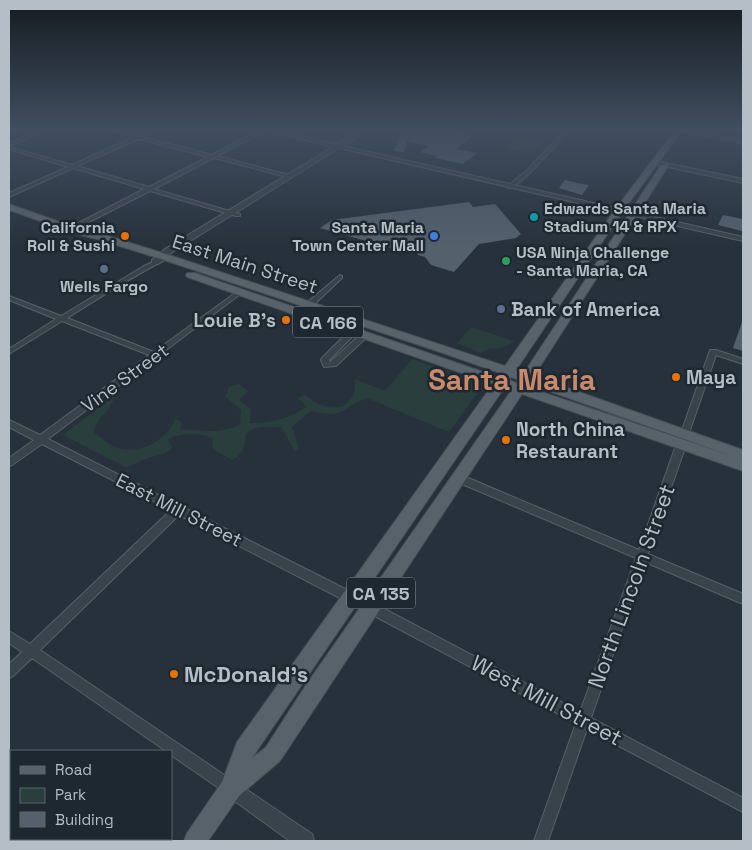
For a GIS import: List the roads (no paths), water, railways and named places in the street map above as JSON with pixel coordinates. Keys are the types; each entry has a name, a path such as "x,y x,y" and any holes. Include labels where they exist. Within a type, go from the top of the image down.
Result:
{"main road":[{"name":"CA 135","path":"195,841 231,788 244,749 505,377 620,209 652,169"},
{"name":"CA 135","path":"231,788 273,754 523,383 663,169"},
{"name":"East Main Street","path":"9,207 71,229 91,239 162,259 505,377"},
{"name":"East Main Street","path":"162,259 240,292 305,308 359,333 505,377"},
{"name":"CA 166","path":"505,377 683,439 743,466"},
{"name":"CA 166","path":"523,383 589,413 743,454"},
{"path":"683,439 683,442 743,459"}],"street":[{"path":"9,195 66,169"},
{"path":"81,169 235,214 307,169"},
{"path":"71,229 189,169"},
{"path":"262,169 290,176"},
{"path":"9,352 162,259 187,249 303,169"},
{"path":"439,169 633,212 743,239"},
{"path":"513,185 529,169"},
{"path":"683,169 743,181"},
{"path":"633,212 743,235"},
{"path":"305,308 340,277"},
{"name":"Vine Street","path":"9,463 240,292"},
{"path":"9,298 155,355"},
{"name":"North Lincoln Street","path":"541,841 713,352 743,362"},
{"name":"East Mill Street","path":"9,423 350,597"},
{"path":"458,478 743,599"},
{"path":"9,672 178,510"},
{"name":"West Mill Street","path":"350,597 584,719 743,805"},
{"path":"9,636 305,841"}],"place":[{"name":"Edwards Santa Maria Stadium 14 & RPX","path":"534,217"},
{"name":"California Roll & Sushi","path":"125,236"},
{"name":"Santa Maria Town Center Mall","path":"434,236"},
{"name":"USA Ninja Challenge - Santa Maria, CA","path":"506,261"},
{"name":"Wells Fargo","path":"104,269"},
{"name":"Bank of America","path":"501,309"},
{"name":"Louie B's","path":"286,320"},
{"name":"Maya","path":"676,377"},
{"name":"North China Restaurant","path":"506,440"},
{"name":"McDonald's","path":"174,674"}],"district":[{"name":"Santa Maria","path":"512,379"}]}
